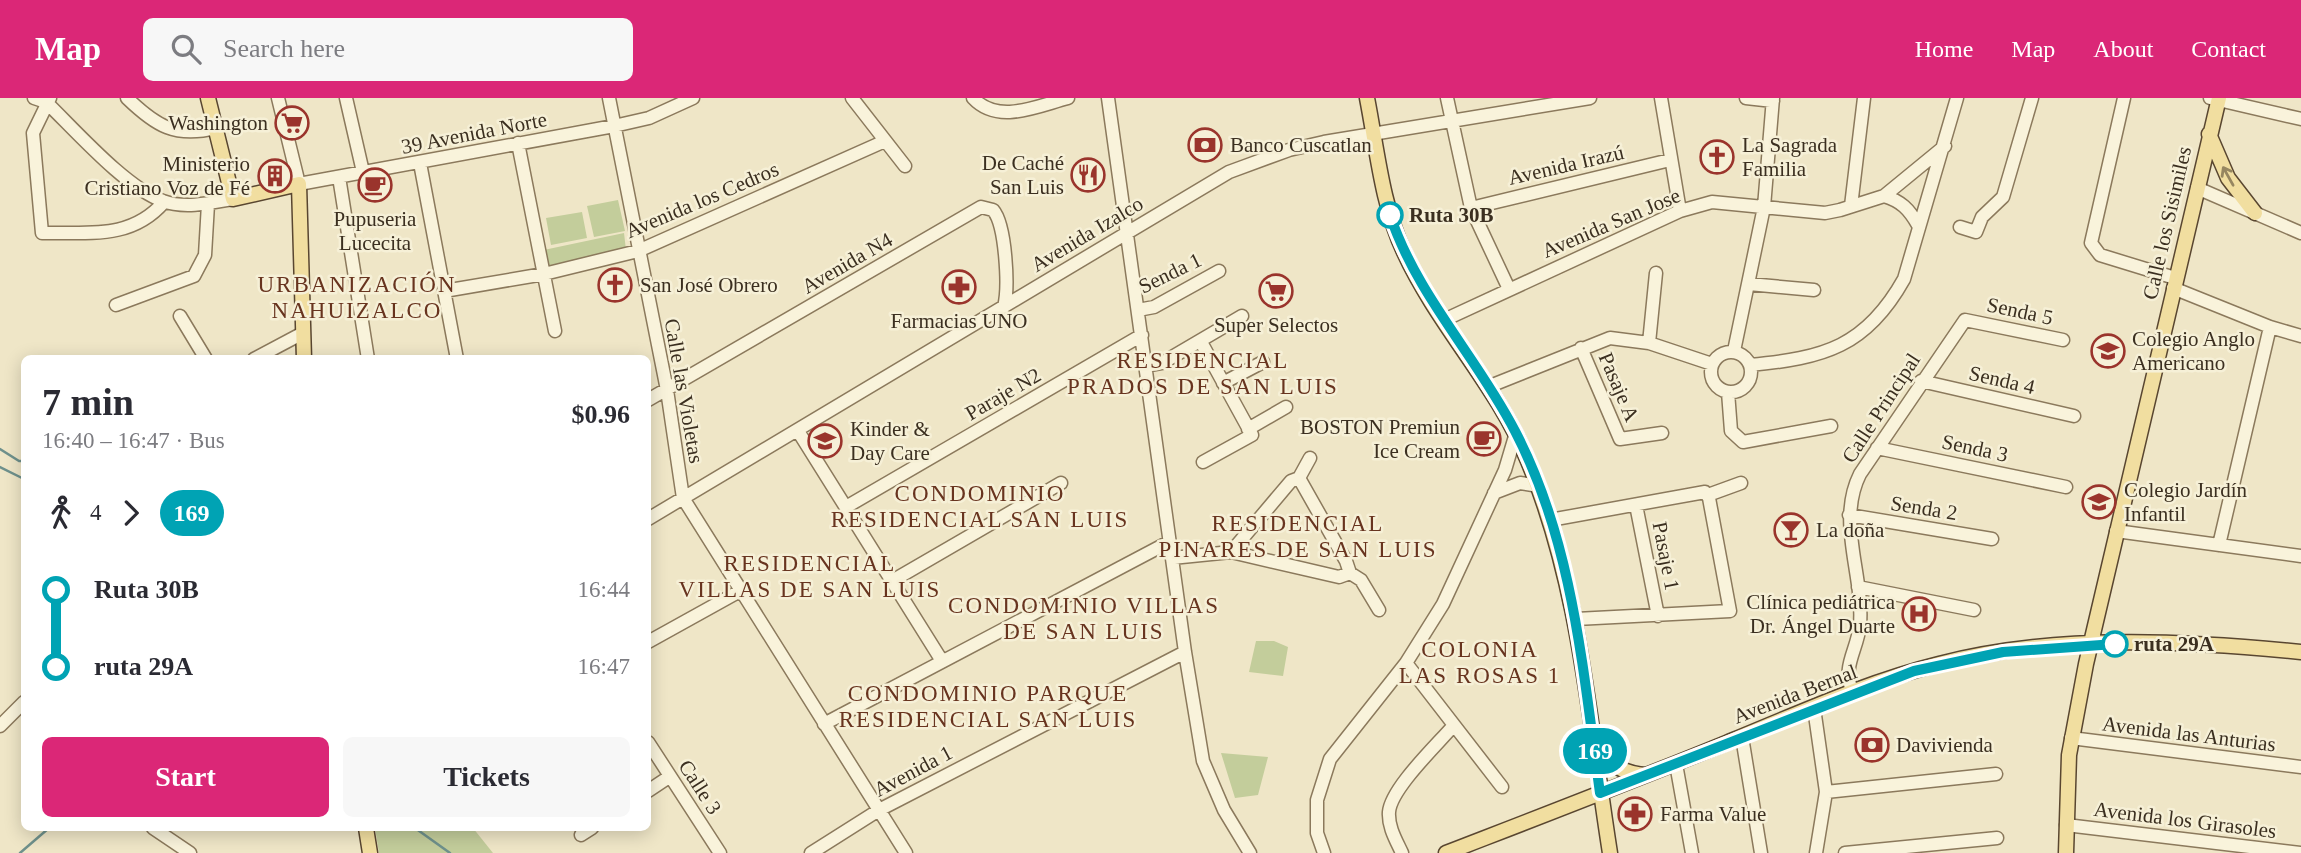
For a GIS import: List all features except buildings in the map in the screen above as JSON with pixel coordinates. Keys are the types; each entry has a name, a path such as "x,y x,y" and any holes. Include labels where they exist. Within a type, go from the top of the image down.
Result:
{"main road":[{"path":"208,98 233,199 299,184 304,355"},
{"path":"1367,98 1397,235 1412,268 1490,386 1516,433 1539,486 1550,520 1576,619 1610,853"},
{"name":"Calle los Sisimiles","path":"2066,853 2071,738 2216,99"},
{"path":"2209,134 2228,178 2255,213"},
{"name":"Avenida Bernal","path":"1446,853 1853,693 1941,663 2021,650 2091,644 2211,643 2301,652"},
{"path":"1593,739 1601,754 1614,766 1630,774 1647,775"},
{"path":"366,831 370,853"}],"street":[{"path":"127,98 150,121 181,133 194,134 216,128"},
{"path":"278,98 299,184"},
{"path":"346,98 363,172"},
{"name":"Calle las Violetas","path":"608,98 667,390 683,498"},
{"name":"39 Avenida Norte","path":"299,184 614,126 649,118 693,98"},
{"path":"852,98 905,166"},
{"path":"973,98 994,112 1006,113 1068,98"},
{"path":"1108,98 1169,542 1203,761 1224,810 1251,853"},
{"path":"1447,98 1471,208 1509,289"},
{"name":"Avenida Izalco","path":"651,517 1207,184 1241,168 1289,150 1590,98"},
{"path":"1661,98 1680,211"},
{"path":"1734,351 1764,207 1773,99 1746,98"},
{"path":"1851,206 1864,98"},
{"path":"1750,365 1816,355 1868,329 1889,305 1904,279 1957,98"},
{"path":"1960,227 1976,232 1982,217 2001,202 2032,98"},
{"path":"2124,98 2091,243 2100,255 2174,283 2270,327 2301,336"},
{"path":"164,202 137,226 118,231 42,233 33,133 43,99 139,190 164,202 208,204 233,199"},
{"path":"2216,99 2301,119"},
{"name":"Avenida los Cedros","path":"444,291 544,274 638,251 885,141"},
{"path":"518,143 555,331"},
{"name":"Avenida San Jose","path":"1444,320 1680,211 1712,202 1825,213 1884,197 1945,146"},
{"name":"Avenida Irazú","path":"1471,208 1670,160"},
{"path":"420,163 456,355"},
{"path":"339,177 367,355"},
{"path":"2197,188 2301,233"},
{"path":"1884,197 1898,201 1910,211 1918,225"},
{"path":"116,304 190,279 197,273 205,256 208,204"},
{"name":"Avenida N4","path":"651,398 981,207 993,210 1000,220 1007,293 1004,307"},
{"name":"Senda 1","path":"1138,310 1154,307 1219,271"},
{"path":"1650,343 1656,273"},
{"path":"1749,284 1815,290"},
{"path":"180,316 204,355"},
{"path":"1146,366 1161,363 1242,316"},
{"name":"Senda 5","path":"1968,320 2063,340"},
{"name":"Calle Principal","path":"1853,693 1846,677 1860,625 1849,515 1856,482 1962,322 1968,320"},
{"path":"2219,545 2270,327"},
{"path":"262,355 303,333"},
{"name":"Paraje N2","path":"846,507 1142,335"},
{"path":"1490,386 1610,338 1650,343 1712,364"},
{"path":"1201,342 1250,432"},
{"name":"Pasaje A","path":"1581,348 1620,439 1662,433"},
{"path":"1734,351 1742,355 1750,365 1748,383 1736,391 1728,392 1715,383 1711,374 1712,364 1721,354 1734,351"},
{"path":"1223,383 1262,362"},
{"name":"Senda 4","path":"1921,382 2074,416"},
{"path":"1728,392 1731,431 1743,442 1831,426"},
{"path":"1203,462 1286,407"},
{"path":"798,431 942,661"},
{"path":"1324,853 1317,833 1317,800 1330,760 1406,663 1443,604 1494,493 1516,433"},
{"name":"Senda 3","path":"1877,448 2066,487"},
{"path":"1231,552 1291,481 1299,478 1310,458"},
{"path":"1299,478 1346,561 1350,573 1361,580 1379,610"},
{"path":"892,581 1061,483"},
{"path":"1494,493 1520,483 1539,486"},
{"path":"1550,520 1707,494 1741,483"},
{"path":"1576,619 1731,609 1707,494"},
{"path":"683,498 906,853"},
{"name":"Pasaje 1","path":"1636,505 1658,615"},
{"name":"Senda 2","path":"1849,515 1992,539"},
{"path":"2116,531 2301,556"},
{"path":"824,724 1169,542"},
{"path":"1172,558 1231,552 1339,577 1350,573"},
{"path":"1858,587 1974,610"},
{"path":"651,640 740,591"},
{"name":"Avenida 1","path":"811,853 879,810 1185,652"},
{"path":"1406,663 1502,786"},
{"path":"0,726 21,705"},
{"path":"1814,708 1826,792 1816,853"},
{"path":"1402,853 1391,830 1389,810 1398,791 1454,725"},
{"path":"1742,737 1761,853"},
{"name":"Avenida las Anturias","path":"2071,738 2301,767"},
{"name":"Calle 3","path":"651,748 720,853"},
{"path":"1676,764 1692,853"},
{"path":"1826,792 1996,774"},
{"path":"651,789 669,777"},
{"name":"Avenida los Girasoles","path":"2066,825 2300,853"},
{"path":"157,831 190,853"},
{"path":"1845,853 1997,838"}],"green space":[{"path":"618,200 625,231 594,237 587,206"},
{"path":"582,212 587,238 551,245 546,218"},
{"path":"624,233 626,250 543,270 539,251"},
{"path":"1256,641 1274,641 1288,647 1283,676 1249,672"},
{"path":"1221,753 1268,757 1258,795 1235,798"},
{"path":"375,831 475,831 493,853 379,853"}],"waterway":[{"path":"0,449 21,461"},
{"path":"0,467 21,478"},
{"path":"20,853 46,831"},
{"path":"419,831 450,853"}],"bus line":[{"name":"169","path":"1390,215 1412,268 1490,386 1516,433 1539,486 1576,619 1600,793 1853,693 1941,663 2021,650 2115,644"}],"place":[{"name":"Washington","path":"292,123"},
{"name":"Banco Cuscatlan","path":"1205,145"},
{"name":"La Sagrada Familia","path":"1717,157"},
{"name":"De Caché San Luis","path":"1088,175"},
{"name":"Ministerio Cristiano Voz de Fé","path":"275,176"},
{"name":"Pupuseria Lucecita","path":"375,185"},
{"name":"Ruta 30B","path":"1390,215"},
{"name":"San José Obrero","path":"615,285"},
{"name":"Farmacias UNO","path":"959,287"},
{"name":"Super Selectos","path":"1276,291"},
{"name":"Colegio Anglo Americano","path":"2108,351"},
{"name":"BOSTON Premiun Ice Cream","path":"1484,439"},
{"name":"Kinder & Day Care","path":"825,441"},
{"name":"Colegio Jardín Infantil","path":"2099,502"},
{"name":"La doña","path":"1791,530"},
{"name":"Clínica pediátrica Dr. Ángel Duarte","path":"1919,614"},
{"name":"ruta 29A","path":"2115,644"},
{"name":"Davivienda","path":"1872,745"},
{"name":"Farma Value","path":"1635,814"}],"district":[{"name":"URBANIZACIÓN NAHUIZALCO","path":"357,297"},
{"name":"RESIDENCIAL PRADOS DE SAN LUIS","path":"1203,373"},
{"name":"CONDOMINIO RESIDENCIAL SAN LUIS","path":"980,506"},
{"name":"RESIDENCIAL PINARES DE SAN LUIS","path":"1298,536"},
{"name":"RESIDENCIAL VILLAS DE SAN LUIS","path":"810,576"},
{"name":"CONDOMINIO VILLAS DE SAN LUIS","path":"1084,618"},
{"name":"COLONIA LAS ROSAS 1","path":"1480,662"},
{"name":"CONDOMINIO PARQUE RESIDENCIAL SAN LUIS","path":"988,706"}]}
